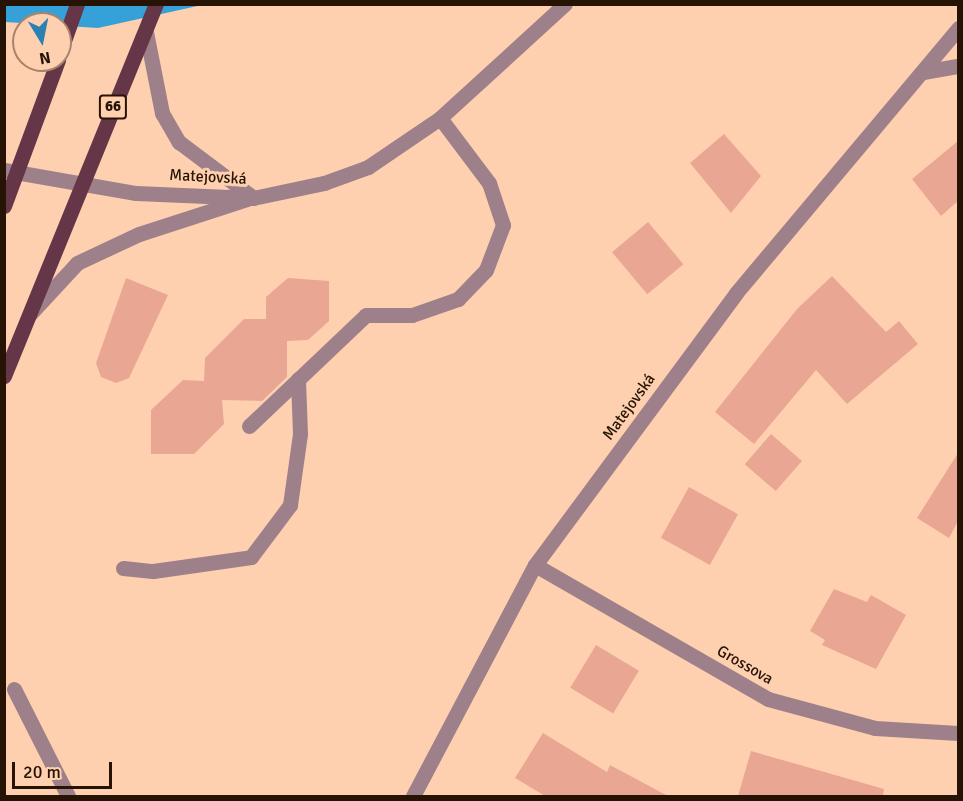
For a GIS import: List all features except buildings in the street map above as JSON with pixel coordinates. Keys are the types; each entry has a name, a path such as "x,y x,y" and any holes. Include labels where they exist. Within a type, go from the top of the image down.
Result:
{"main road":[{"path":"72,18 77,4"},
{"name":"66","path":"4,376 81,182 156,4"},
{"path":"4,206 21,170 54,72"}],"street":[{"name":"Matejovská","path":"4,170 21,170 136,193 253,198 368,166 440,118 565,4"},
{"name":"Matejovská","path":"413,796 535,565 736,293 958,28"},
{"path":"146,32 162,113 179,142 253,198"},
{"path":"923,72 958,66"},
{"path":"249,426 366,315 412,315 458,299 486,270 503,225 489,183 440,118"},
{"path":"29,314 77,263 117,242 253,198"},
{"path":"123,568 163,570 251,557 290,505 300,435 298,379"},
{"name":"Grossova","path":"535,565 768,699 875,728 958,733"},
{"path":"14,689 68,796"}],"water":[{"path":"4,5 202,5 98,28 72,26 72,12 12,12 12,22 5,22"}]}
